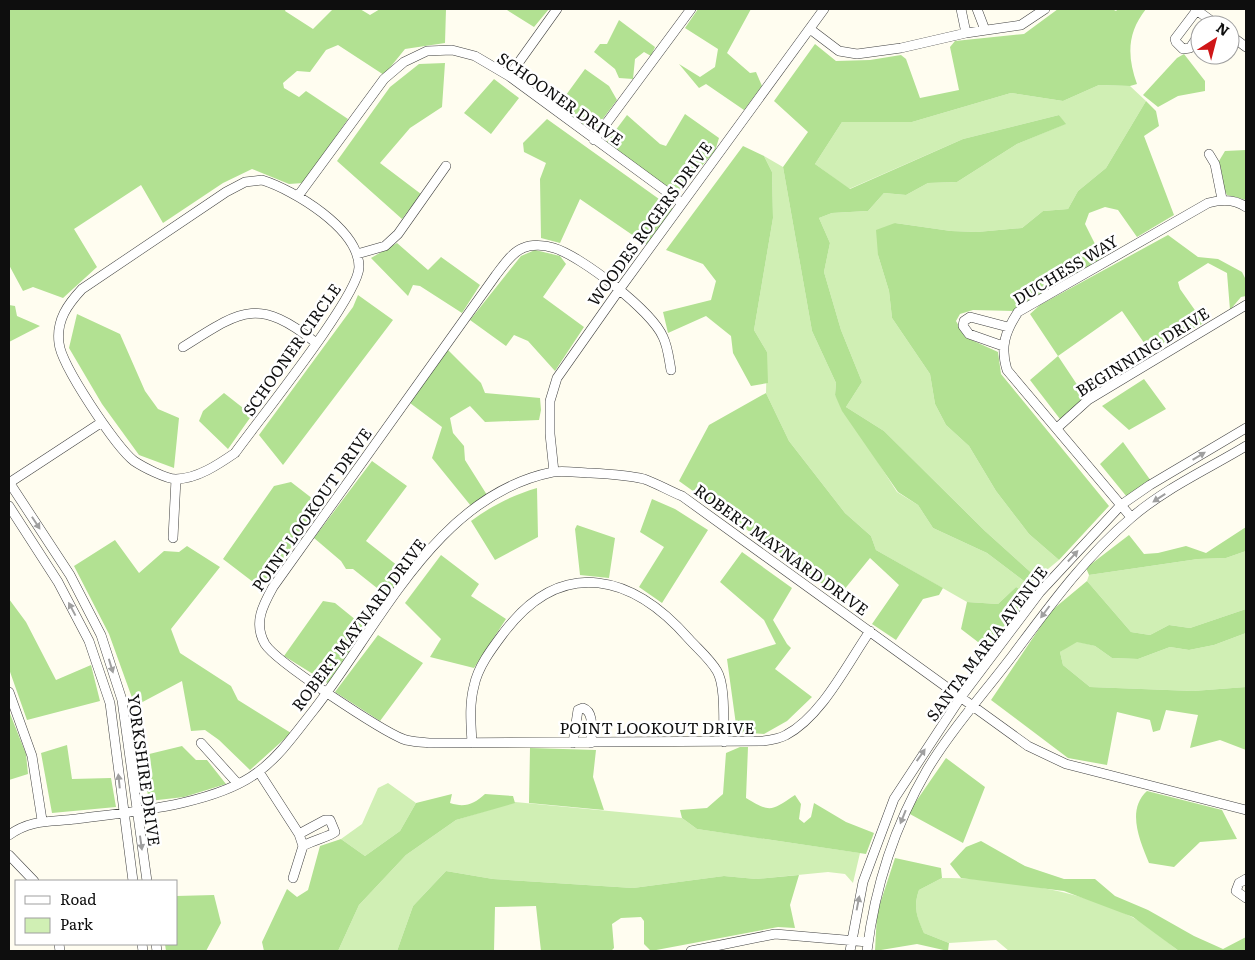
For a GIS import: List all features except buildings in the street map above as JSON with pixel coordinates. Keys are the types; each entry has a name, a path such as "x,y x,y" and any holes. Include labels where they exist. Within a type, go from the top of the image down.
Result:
{"street":[{"path":"509,76 558,9"},
{"path":"594,140 691,9"},
{"name":"WOODES ROGERS DRIVE","path":"554,472 550,434 550,401 557,378 824,9"},
{"path":"961,9 966,33"},
{"path":"977,9 985,30"},
{"path":"810,29 839,51 857,54 901,48 966,33 1021,25 1045,9"},
{"path":"1190,18 1175,39 1183,49 1190,48"},
{"name":"SCHOONER DRIVE","path":"298,196 384,79 404,62 427,52 452,50 475,56 509,76 682,203"},
{"path":"1209,154 1215,164 1222,199 1241,203 1246,207"},
{"path":"173,538 176,479 151,470 133,460 102,422 64,360 59,342 65,308 82,289 245,182 262,180 278,185 298,196 342,230 357,254 385,246 398,234 446,166"},
{"name":"DUCHESS WAY","path":"1131,517 1007,370 1003,357 1003,346 1008,327 1018,312 1208,203 1222,199"},
{"name":"POINT LOOKOUT DRIVE","path":"671,370 664,337 651,319 619,290 569,254 553,247 538,245 522,248 496,275 273,587 261,607 259,627 265,644 282,660 328,692 383,729 404,740 429,743 724,742 763,741 784,736 801,726 819,707 870,631"},
{"name":"SCHOONER CIRCLE","path":"176,479 217,466 235,453 344,304 353,287 359,268 357,254"},
{"name":"BEGINNING DRIVE","path":"1057,428 1088,400 1246,304"},
{"path":"182,347 228,319 249,312 272,314 293,324 315,342"},
{"path":"1003,346 969,334 963,326 964,321 970,317 1008,327"},
{"path":"9,482 102,422"},
{"name":"SANTA MARIA AVENUE","path":"850,951 863,882 894,799 961,697 1040,592 1120,505 1246,428"},
{"name":"SANTA MARIA AVENUE","path":"868,947 877,886 894,839 916,791 928,769 1052,602 1090,558 1131,517 1246,446"},
{"name":"ROBERT MAYNARD DRIVE","path":"9,834 42,820 65,820 136,811 206,796 238,784 259,772 287,744 328,692 418,565 461,518 490,498 519,483 554,472 608,474 645,480 682,496 1028,746 1066,764 1246,810"},
{"name":"YORKSHIRE DRIVE","path":"9,482 70,576 101,635 122,700 146,880"},
{"name":"YORKSHIRE DRIVE","path":"9,506 58,582 89,640 110,703 122,813 133,880"},
{"path":"472,743 470,710 474,685 490,650 520,611 537,597 561,585 596,582 626,590 676,624 718,672 723,698 724,742"},
{"path":"9,692 32,756 42,820"},
{"path":"573,743 575,715 582,708 588,710 591,714 591,742"},
{"path":"201,744 238,784"},
{"path":"259,772 299,834 303,846 293,878"},
{"path":"299,834 325,820 330,820 334,825 335,832 332,835 318,838 303,846"},
{"path":"9,855 33,880"},
{"path":"1246,878 1239,882 1236,891 1246,898"},
{"path":"863,882 877,886"},
{"path":"691,951 775,934 851,940 868,947"}],"green space":[{"path":"9,9 286,9 285,11 313,29 333,9 360,9 370,15 380,9 446,9 445,43 405,49 384,75 338,45 326,50 310,72 297,71 283,83 284,88 299,97 306,91 348,119 303,183 289,184 252,169 223,183 163,223 141,185 74,229 97,267 63,298 33,287 23,291 9,265"},
{"path":"500,9 549,9 534,27 507,10"},
{"path":"698,9 751,9 727,53 750,73 756,72 762,86 744,110 706,84 699,88 679,64 700,77 715,67 718,49 685,28"},
{"path":"1058,9 1112,9 1116,11 1118,9 1146,9 1132,36 1130,54 1137,84 1130,86 1099,85 1063,101 1011,93 912,122 842,122 815,164 850,189 963,139 1059,115 1066,124 1017,144 957,182 928,183 906,195 884,193 868,211 832,213 819,218 830,243 824,272 841,330 862,382 846,407 884,431 985,531 1037,578 1028,584 987,553 933,528 918,505 898,492 842,411 835,395 836,383 812,331 783,167 808,132 774,101 815,44 836,61 870,60 901,55 906,59 920,98 959,90 950,47 955,41 1024,34"},
{"path":"619,20 655,47 651,56 644,52 635,59 633,79 619,78 615,69 594,52 600,44 607,44"},
{"path":"1184,54 1190,62 1190,65 1193,65 1205,81 1205,91 1178,96 1158,107 1143,95 1177,58"},
{"path":"445,63 442,107 410,128 380,163 421,194 402,219 337,161 390,87 419,64"},
{"path":"585,69 609,86 617,100 595,129 586,127 558,106"},
{"path":"494,79 519,98 491,134 464,113"},
{"path":"1099,85 1130,86 1146,101 1106,168 1078,191 1068,209 1043,211 1022,228 977,232 951,231 895,223 878,255 889,291 892,318 930,374 935,404 946,425 969,446 996,491 1029,534 1059,560 1037,578 985,531 884,431 846,407 862,382 841,330 824,272 830,243 819,218 832,213 868,211 884,193 906,195 928,183 957,182 1017,144 1065,124 1059,115 963,139 849,189 815,164 842,122 912,122 1011,93 1063,101"},
{"path":"1146,101 1156,111 1159,126 1144,136 1174,215 1137,237 1118,210 1105,207 1089,213 1085,224 1102,258 1014,311 973,310 960,314 956,321 965,337 998,352 1001,374 1109,506 1059,560 1029,534 996,491 969,446 946,425 935,404 930,374 892,318 889,291 878,255 876,230 895,223 951,231 977,232 1022,228 1043,211 1068,209 1078,191 1106,168"},
{"path":"685,114 719,138 715,151 676,195 606,143 627,115 660,144 666,146"},
{"path":"547,119 673,209 647,245 580,199 560,243 541,238 540,179 546,163 524,152 523,143"},
{"path":"743,146 764,156 772,172 773,218 754,330 767,352 768,383 751,386 733,353 731,336 706,316 668,333 663,312 711,300 716,281 703,264 666,250"},
{"path":"1246,150 1246,200 1227,195 1222,185 1223,180 1219,161 1225,151"},
{"path":"764,156 783,167 812,331 836,383 835,395 897,492 918,505 933,528 987,553 1028,584 1032,595 1016,587 998,604 967,602 876,550 871,536 845,513 789,441 766,393 767,352 754,330 773,218 772,172"},
{"path":"1168,235 1198,257 1218,259 1242,272 1246,280 1246,296 1241,297 1230,310 1227,273 1208,263 1178,282 1180,289 1204,323 1149,350 1122,311 1058,356 1030,314 1040,305"},
{"path":"397,243 428,270 441,257 480,285 462,313 420,286 413,285 408,296 371,258"},
{"path":"535,250 560,256 566,264 543,297 584,327 555,371 528,341 514,335 506,346 470,320 521,256"},
{"path":"358,295 393,320 283,465 259,435 353,307"},
{"path":"9,305 15,306 17,316 40,326 9,342"},
{"path":"77,314 120,334 145,391 158,409 179,418 174,468 139,455 102,404 69,348"},
{"path":"448,350 481,383 485,393 540,398 541,410 539,420 485,422 470,406 450,418 453,433 464,446 465,460 487,495 471,506 432,458 442,427 410,403"},
{"path":"1058,356 1086,398 1060,419 1030,380"},
{"path":"1144,379 1166,409 1129,430 1102,406"},
{"path":"224,393 252,415 228,449 199,421 203,411"},
{"path":"766,393 789,441 845,513 871,536 876,550 943,588 939,595 923,599 896,640 872,624 899,585 870,558 839,596 679,481 709,425"},
{"path":"1123,442 1151,481 1127,497 1100,464"},
{"path":"372,461 407,486 366,541 407,573 387,596 353,569 346,569 341,561 314,538"},
{"path":"291,482 313,499 318,511 261,588 223,559 274,486"},
{"path":"537,488 538,537 495,560 471,521 502,502"},
{"path":"652,499 675,509 708,530 662,603 639,587 664,547 640,532"},
{"path":"577,525 615,538 609,578 580,575 575,529"},
{"path":"1246,527 1246,551 1226,558 1198,559 1089,575 1086,568 1129,535 1144,554 1158,553 1186,546 1206,553"},
{"path":"115,540 139,573 164,551 179,552 187,546 220,567 171,629 180,653 231,686 238,700 291,733 250,770 219,740 205,730 191,731 182,681 135,706 109,634 74,566"},
{"path":"1246,551 1246,609 1190,628 1169,625 1150,635 1131,632 1087,581 1089,575 1198,559 1226,558"},
{"path":"742,552 792,588 773,620 791,648 775,669 812,697 787,721 764,734 737,732 727,659 776,644 764,620 720,582"},
{"path":"441,555 479,584 471,596 506,619 474,668 430,657 441,639 405,603"},
{"path":"1087,581 1131,632 1150,635 1169,625 1190,628 1246,609 1246,633 1214,645 1189,650 1170,647 1138,659 1112,658 1095,646 1077,642 1060,652 1063,665 1090,687 1193,691 1246,687 1246,750 1220,740 1190,748 1198,715 1166,710 1160,730 1153,732 1150,720 1117,712 1107,765 1068,758 991,700 1051,611"},
{"path":"1016,587 1032,595 991,652 961,629 967,602 998,604"},
{"path":"9,599 26,622 56,680 91,665 100,701 27,720 9,669"},
{"path":"323,601 335,603 367,629 329,684 284,656"},
{"path":"1246,633 1246,687 1193,691 1090,687 1063,665 1060,652 1076,641 1095,646 1112,658 1138,659 1170,647 1189,650 1214,645"},
{"path":"378,635 423,663 380,721 335,692"},
{"path":"9,711 26,754 28,774 9,780"},
{"path":"67,745 72,779 111,778 116,807 52,813 41,753"},
{"path":"182,746 196,760 207,760 226,784 184,797 149,801 141,756"},
{"path":"740,747 748,747 746,798 766,808 771,808 776,807 795,795 801,804 799,819 804,823 811,817 814,803 846,822 874,833 866,854 697,829 682,818 680,810 707,808 723,794 726,753"},
{"path":"530,748 596,750 593,777 604,810 529,803"},
{"path":"946,758 985,787 963,843 908,813"},
{"path":"388,783 416,803 400,831 365,856 341,839 362,824 378,788"},
{"path":"1147,791 1222,810 1237,839 1200,842 1174,867 1149,863 1139,836 1136,816 1137,807"},
{"path":"452,794 450,803 460,805 469,804 485,794 513,796 515,803 456,820 406,855 359,905 338,951 264,951 262,942 287,889 297,897 308,890 320,846 341,839 365,856 400,831 416,803"},
{"path":"515,802 682,818 697,829 860,853 853,883 845,874 828,872 756,879 724,876 633,888 493,879 446,871 413,906 397,951 338,951 359,905 406,855 456,820"},
{"path":"981,841 1025,866 1064,879 1095,879 1115,896 1148,910 1194,936 1223,949 1246,937 1246,951 1179,951 1133,917 1064,891 961,878 950,864 966,847"},
{"path":"895,858 941,868 942,878 919,890 916,907 924,933 949,943 948,951 917,944 875,951 877,913"},
{"path":"446,871 493,879 633,888 724,876 756,879 799,875 790,905 795,928 778,927 651,951 644,944 644,921 641,917 621,918 612,924 614,948 611,951 541,951 536,906 495,907 494,951 397,951 413,906"},
{"path":"942,878 1014,883 1040,887 1089,900 1132,917 1179,951 1009,951 996,940 949,943 924,933 917,912 916,902 919,890"},
{"path":"214,895 221,923 206,951 166,951 165,945 178,945 178,896"}]}
